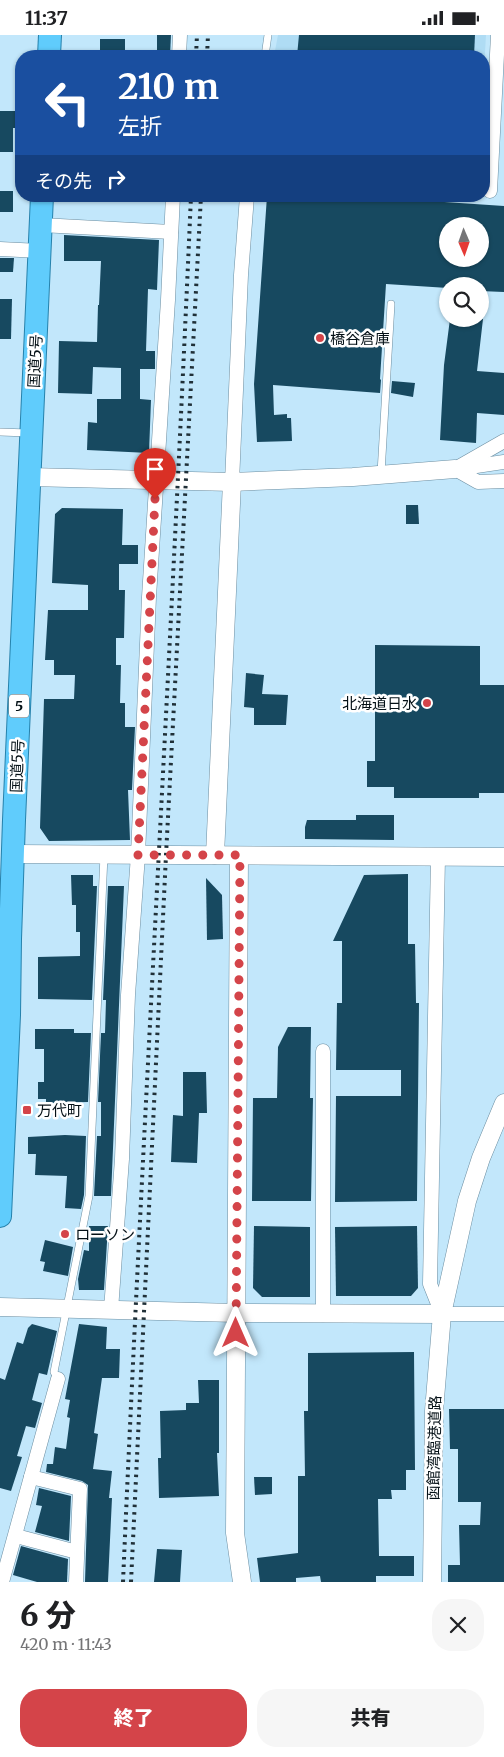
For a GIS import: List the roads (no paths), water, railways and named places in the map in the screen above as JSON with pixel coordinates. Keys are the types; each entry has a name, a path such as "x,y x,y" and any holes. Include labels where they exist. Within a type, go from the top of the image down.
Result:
{"highway":[{"path":"49,50 50,35"},
{"name":"国道5号","path":"0,1216 9,1015 5,939 14,854 42,202"}],"street":[{"path":"179,50 180,35"},
{"path":"490,148 498,35"},
{"path":"490,190 504,191"},
{"path":"111,1310 122,1159 128,995 138,855 149,607 173,202"},
{"path":"215,855 241,275 247,202"},
{"path":"41,225 171,232"},
{"path":"0,249 40,251"},
{"path":"454,469 504,441"},
{"path":"29,477 232,482 381,475 454,469 504,462"},
{"path":"454,469 478,482 504,481"},
{"path":"14,854 504,857"},
{"path":"240,855 234,1533 242,1582"},
{"path":"438,857 430,1284 442,1314"},
{"path":"323,1051 323,1315"},
{"name":"函館湾臨港道路","path":"432,1582 434,1411 442,1314 467,1201 481,1158 502,1107"},
{"path":"0,1307 323,1315 504,1314"},
{"path":"2,1582 58,1379"},
{"path":"32,1477 80,1489 76,1582"},
{"path":"16,1536 77,1552"}],"lane":[{"path":"266,50 268,35"},
{"path":"381,475 391,304"},
{"path":"0,432 31,434"},
{"path":"58,1379 54,1372 89,1196 104,855"}],"railway":[{"path":"196,50 197,35"},
{"path":"207,50 208,35"},
{"path":"123,1582 191,202"},
{"path":"131,1582 166,855 201,202"}],"place":[{"name":"橋谷倉庫","path":"320,338"},
{"name":"北海道日水","path":"427,703"},
{"name":"万代町","path":"27,1110"},
{"name":"ローソン","path":"65,1234"}]}
